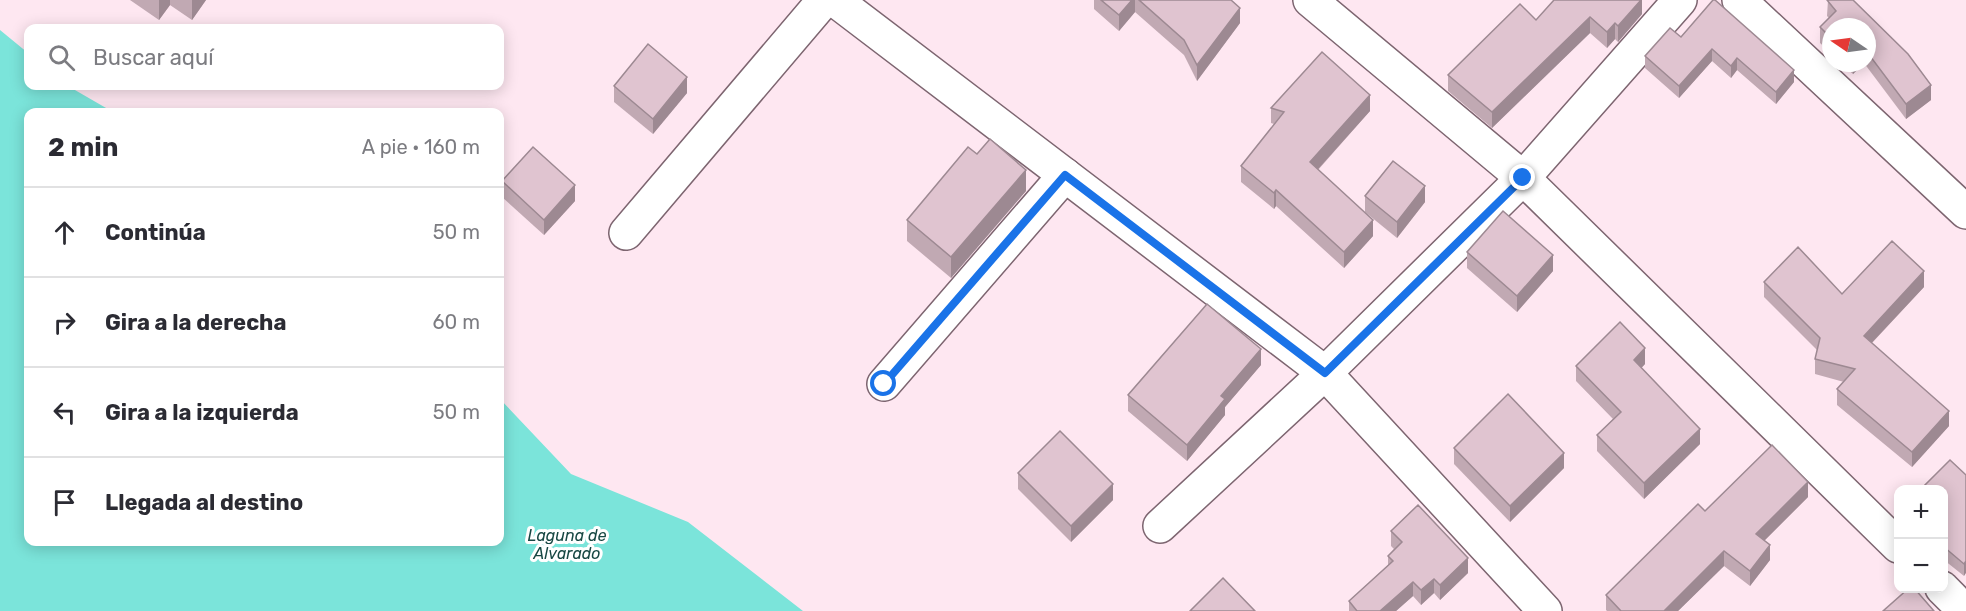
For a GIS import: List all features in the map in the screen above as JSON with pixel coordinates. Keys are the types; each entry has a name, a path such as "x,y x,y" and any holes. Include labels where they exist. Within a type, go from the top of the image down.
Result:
{"street":[{"path":"626,233 824,0"},
{"path":"835,0 1325,373 1530,606"},
{"path":"1310,0 1523,178 1894,541"},
{"path":"1160,526 1325,373 1523,178 1680,0"},
{"path":"1739,0 1966,212"},
{"path":"884,384 1065,175"},
{"path":"1947,593 1965,611"}],"water":[{"name":"Laguna de Alvarado","path":"0,30 24,50 24,90 75,90 106,108 24,108 24,546 504,546 504,403 571,474 688,522 803,611 0,611"}],"building":[{"path":"1101,0 1132,0 1119,15"},
{"path":"1139,0 1231,0 1240,8 1197,65 1184,40"},
{"path":"1554,0 1641,0 1618,26 1615,23 1607,32 1590,17 1492,112 1448,75 1520,4 1536,20"},
{"path":"1713,0 1794,70 1776,92 1737,58 1731,66 1712,49 1679,86 1645,56 1670,28 1681,37"},
{"path":"1827,0 1853,0 1871,18 1829,18 1836,11"},
{"path":"1876,23 1908,54 1931,85 1906,104 1876,64"},
{"path":"648,44 687,77 653,119 614,86"},
{"path":"1322,52 1370,95 1310,162 1373,220 1344,252 1276,190 1274,193 1241,166 1284,112 1271,108"},
{"path":"990,139 1026,170 951,257 907,220 968,147 977,154"},
{"path":"533,147 575,185 544,220 504,183 504,179"},
{"path":"1393,161 1425,186 1397,222 1365,196"},
{"path":"1503,211 1553,255 1517,296 1467,252"},
{"path":"1892,241 1924,271 1864,336 1949,411 1912,452 1837,389 1855,369 1815,359 1820,338 1764,282 1798,247 1842,294"},
{"path":"1207,304 1261,349 1221,396 1225,399 1187,445 1128,395"},
{"path":"1620,322 1645,348 1634,360 1700,429 1644,483 1597,435 1621,412 1576,366"},
{"path":"1508,394 1564,453 1510,506 1454,448"},
{"path":"1060,431 1113,484 1071,526 1018,473"},
{"path":"1772,445 1808,482 1756,534 1770,545 1750,571 1724,551 1664,611 1621,611 1606,595 1698,504 1705,511"},
{"path":"1950,460 1966,475 1966,561 1964,564 1948,550 1948,485 1925,485"},
{"path":"1418,505 1468,558 1440,585 1434,579 1421,590 1413,582 1380,611 1357,611 1349,601 1393,561 1388,556 1402,542 1391,531"},
{"path":"1223,578 1255,611 1190,611"},
{"path":"1903,593 1918,593 1934,611 1883,611"}],"route":[{"path":"884,384 1065,175 1325,373 1523,178"}]}
